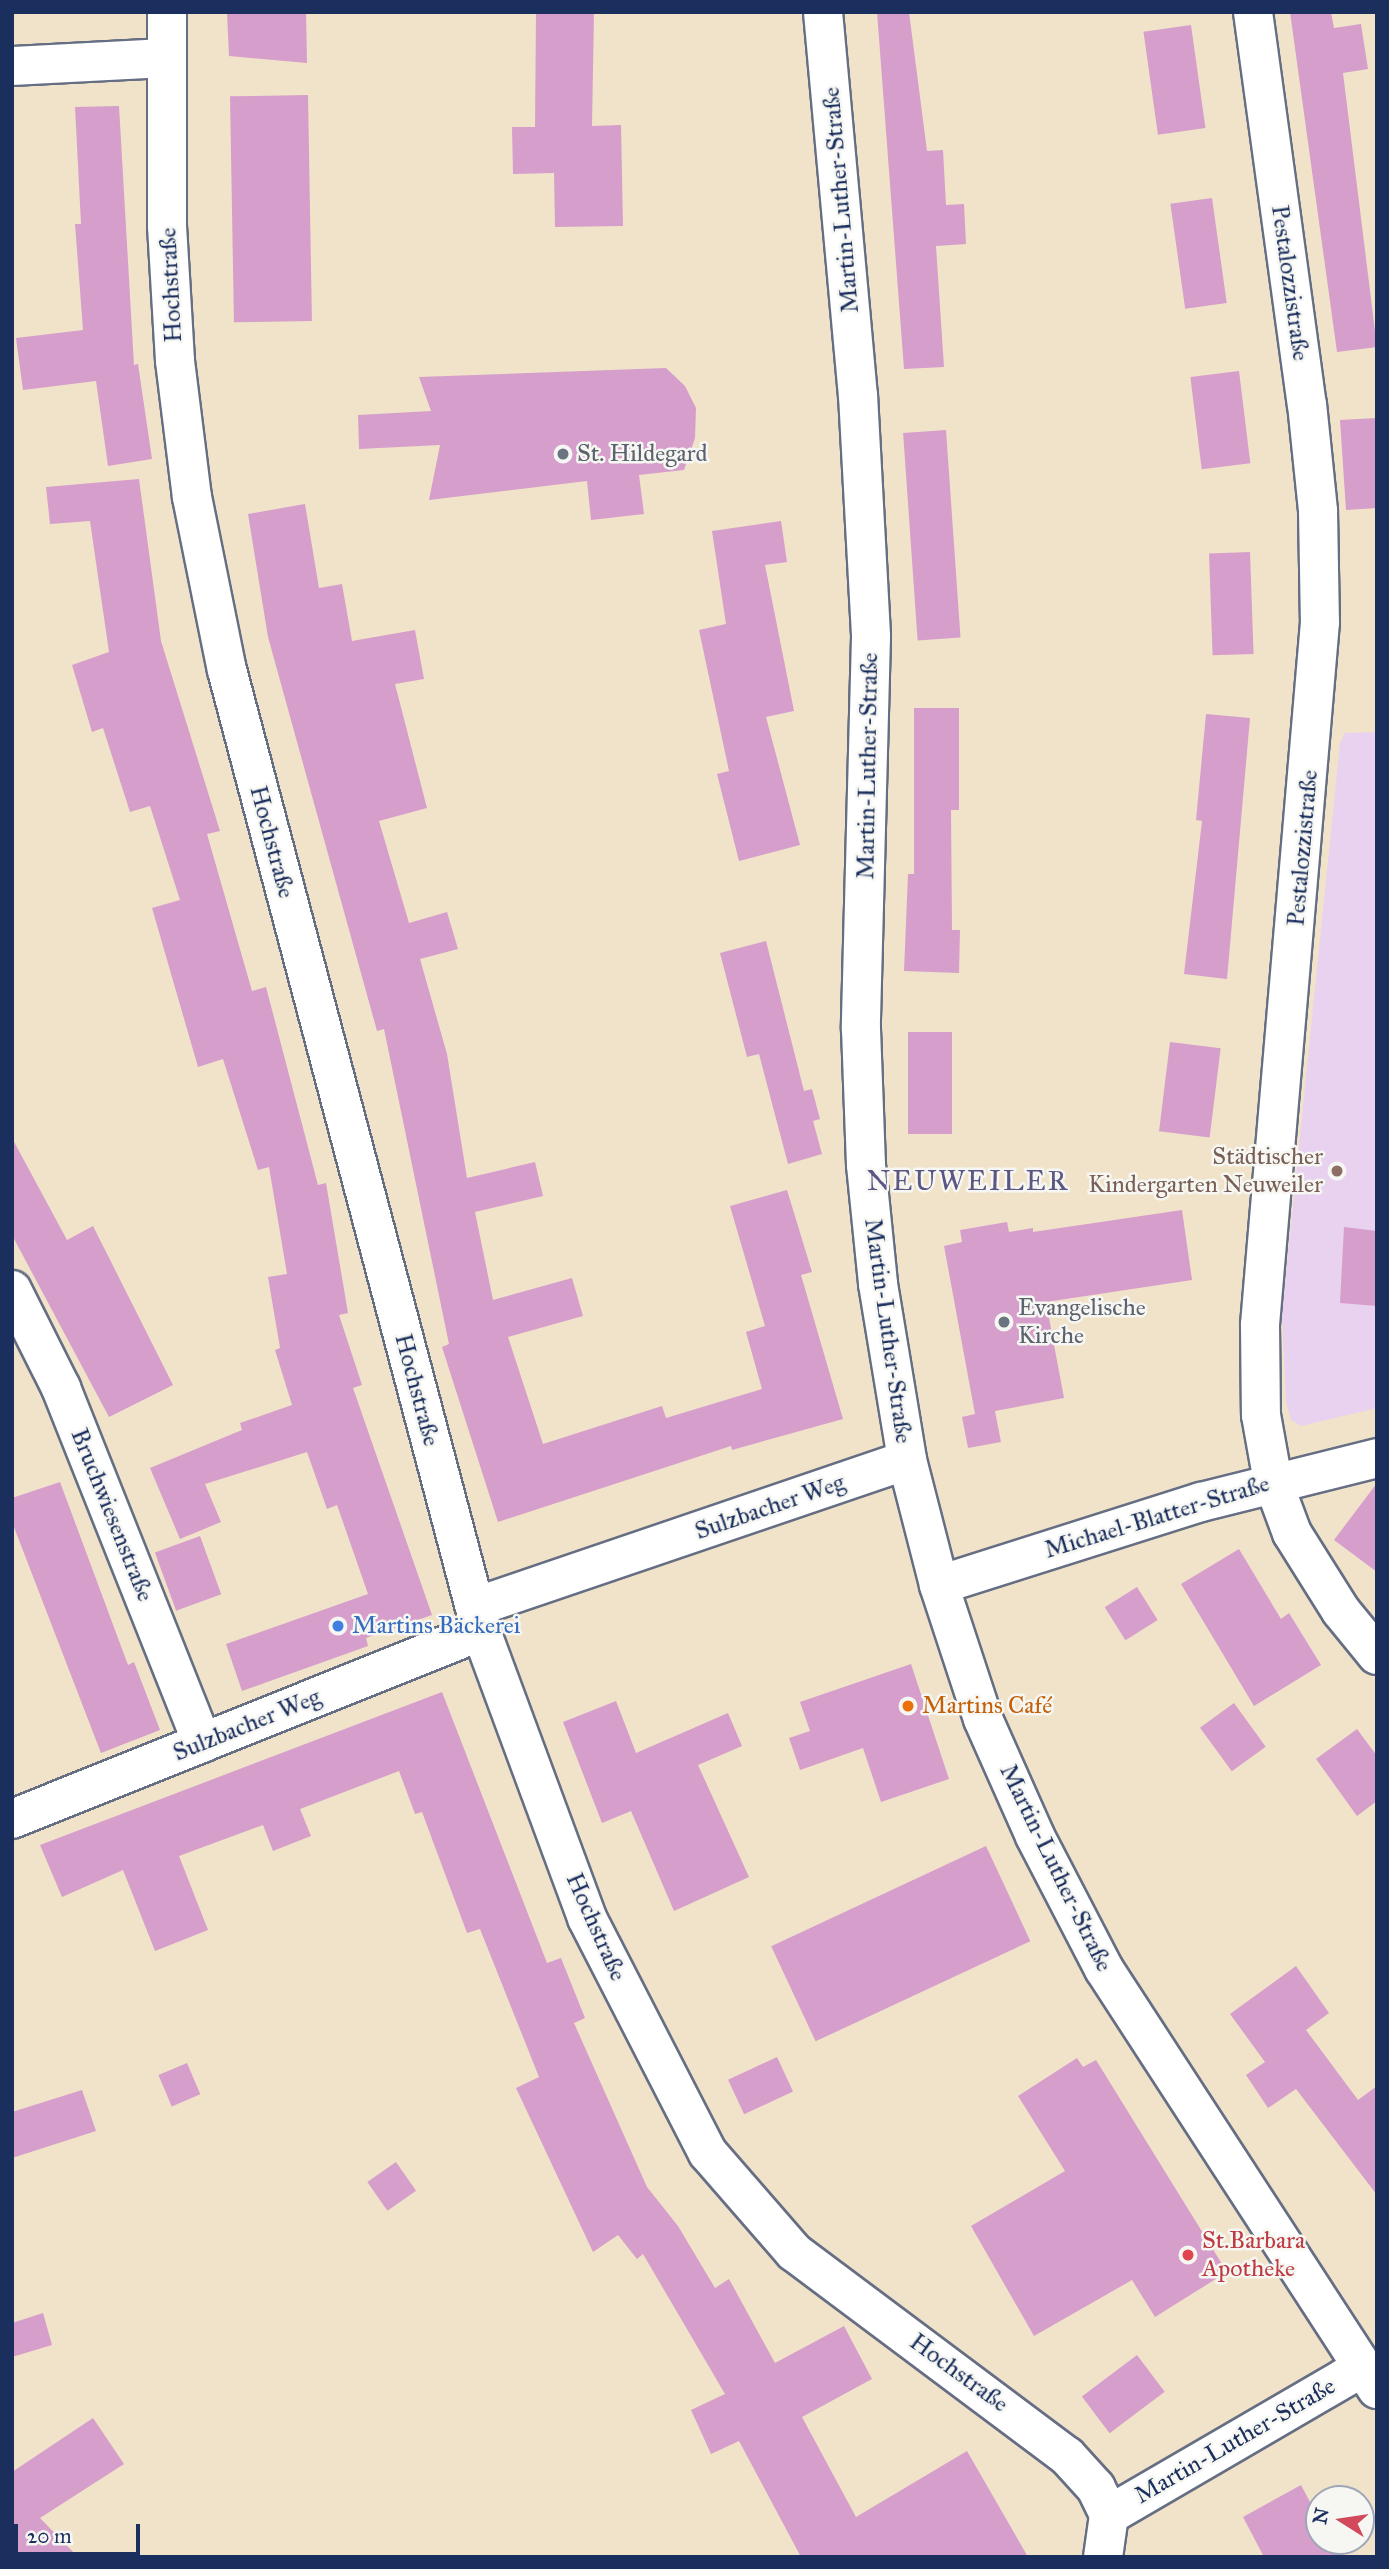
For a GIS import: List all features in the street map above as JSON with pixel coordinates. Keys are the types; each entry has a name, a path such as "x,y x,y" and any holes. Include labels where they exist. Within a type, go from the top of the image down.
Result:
{"street":[{"name":"Hochstraße","path":"167,12 167,226 176,361 198,524 227,670 478,1619 587,1918 708,2153 794,2252 1024,2420 1096,2488 1109,2515"},
{"name":"Martin-Luther-Straße","path":"824,12 858,395 871,637 861,1029 866,1165 881,1310 907,1460 939,1585 984,1719 1035,1836 1104,1969 1370,2379 1109,2515"},
{"name":"Pestalozzistraße","path":"1252,12 1307,404 1318,511 1320,608 1314,735 1260,1325 1261,1415 1273,1482 1292,1533 1341,1611 1377,1655"},
{"path":"12,66 166,58"},
{"name":"Bruchwiesenstraße","path":"12,1290 61,1388 202,1743"},
{"name":"Michael-Blatter-Straße","path":"939,1585 1273,1482 1377,1458"},
{"name":"Sulzbacher Weg","path":"12,1819 202,1743 478,1619 907,1460"},
{"path":"1103,2557 1109,2515"}],"shaded area":[{"name":"Städtischer Kindergarten Neuweiler","path":"1377,732 1377,1408 1301,1426 1291,1420 1286,1402 1282,1313 1340,743 1345,733"}],"building":[{"path":"227,12 306,12 307,63 229,56"},
{"path":"536,12 594,12 592,126 621,125 623,226 555,227 554,173 513,174 512,127 535,127"},
{"path":"877,12 909,12 927,151 943,150 946,205 964,204 966,244 936,246 944,367 904,369"},
{"path":"1290,12 1331,12 1334,28 1361,24 1368,69 1343,73 1377,347 1337,352"},
{"path":"1191,25 1205,128 1158,135 1143,32"},
{"path":"308,95 312,321 234,322 230,96"},
{"path":"119,106 134,365 138,364 152,459 108,466 96,381 23,390 16,338 83,330 75,224 81,224 75,107"},
{"path":"1212,198 1227,303 1185,309 1170,204"},
{"name":"St. Hildegard","path":"666,368 685,386 696,408 695,438 684,470 639,475 644,514 591,520 587,481 429,500 440,445 359,449 358,415 431,411 419,377"},
{"path":"1239,371 1250,463 1202,469 1190,377"},
{"path":"1377,418 1377,508 1346,510 1340,420"},
{"path":"946,430 961,637 918,640 903,433"},
{"path":"139,479 161,641 220,831 207,834 252,991 266,987 318,1185 326,1183 348,1313 339,1315 362,1385 353,1388 432,1615 366,1638 368,1646 242,1691 226,1644 368,1594 337,1505 327,1509 307,1452 205,1484 221,1522 180,1539 150,1468 242,1430 240,1423 292,1405 275,1350 280,1348 268,1277 287,1274 269,1167 258,1170 223,1059 198,1067 152,908 180,900 150,806 130,812 103,728 92,732 72,665 109,652 90,521 50,524 46,487"},
{"path":"305,504 319,588 342,584 352,641 415,630 424,679 395,684 427,808 379,821 409,923 447,912 458,949 420,959 447,1054 467,1178 535,1162 543,1196 475,1212 493,1300 572,1278 583,1316 508,1337 543,1444 662,1406 666,1418 762,1389 746,1332 765,1326 730,1206 787,1190 812,1272 801,1275 843,1419 732,1450 731,1446 498,1522 442,1347 449,1344 384,1029 377,1031 268,637 248,514"},
{"path":"781,521 787,562 765,565 794,711 766,717 800,845 739,861 717,774 729,771 699,630 726,624 712,531"},
{"path":"1250,552 1254,654 1213,655 1209,553"},
{"path":"914,708 959,708 959,810 951,810 952,930 960,930 959,973 904,971 908,874 914,874"},
{"path":"1206,714 1250,718 1227,979 1184,974 1202,821 1196,820"},
{"path":"766,941 804,1091 812,1089 820,1119 813,1121 822,1154 788,1164 759,1054 747,1057 720,953"},
{"path":"908,1032 952,1032 952,1134 908,1134"},
{"path":"1170,1042 1221,1048 1210,1138 1159,1131"},
{"path":"12,1138 67,1240 93,1226 173,1385 109,1417 12,1235"},
{"path":"1182,1210 1192,1280 1046,1302 1064,1398 995,1411 1001,1442 968,1448 962,1417 975,1414 944,1246 962,1242 960,1230 1007,1222 1009,1232 1033,1228 1033,1232"},
{"path":"1344,1227 1377,1231 1377,1306 1340,1303"},
{"path":"60,1482 128,1665 134,1662 160,1730 101,1753 12,1522 12,1498"},
{"path":"1377,1483 1377,1572 1334,1540"},
{"path":"200,1536 221,1594 176,1611 155,1552"},
{"path":"1239,1549 1281,1619 1289,1613 1321,1665 1254,1706 1181,1584"},
{"path":"1137,1587 1158,1620 1125,1640 1105,1607"},
{"path":"911,1664 949,1779 881,1802 863,1748 800,1770 789,1738 810,1731 800,1702"},
{"path":"442,1692 547,1963 561,1958 585,2018 574,2023 647,2187 678,2226 715,2288 729,2279 775,2363 844,2326 872,2379 802,2417 856,2517 967,2451 1028,2557 801,2557 739,2441 711,2454 691,2410 725,2394 643,2254 637,2259 618,2235 593,2252 516,2088 539,2077 480,1929 467,1933 422,1812 415,1814 399,1771 300,1809 311,1836 273,1851 263,1825 179,1856 208,1930 155,1951 123,1870 62,1897 40,1845"},
{"path":"616,1701 636,1753 728,1713 742,1746 698,1765 749,1877 674,1911 631,1811 602,1823 563,1722"},
{"path":"1234,1703 1266,1747 1232,1771 1200,1728"},
{"path":"1357,1729 1377,1756 1377,1801 1357,1816 1316,1759"},
{"path":"986,1846 1030,1941 816,2041 771,1946"},
{"path":"1296,1966 1329,2013 1306,2030 1358,2100 1377,2086 1377,2195 1296,2089 1268,2108 1246,2075 1265,2062 1230,2014"},
{"path":"777,2057 793,2091 744,2114 728,2080"},
{"path":"1077,2058 1083,2067 1096,2060 1227,2272 1155,2317 1132,2280 1034,2336 971,2226 1065,2171 1018,2096"},
{"path":"187,2063 200,2094 172,2106 158,2075"},
{"path":"82,2090 96,2131 12,2158 12,2112"},
{"path":"396,2162 416,2191 387,2211 367,2182"},
{"path":"43,2313 52,2345 12,2357 12,2323"},
{"path":"1137,2355 1165,2392 1110,2433 1082,2397"},
{"path":"93,2418 124,2464 40,2518 78,2557 12,2557 12,2472"},
{"path":"1301,2485 1305,2493 1305,2555 1339,2557 1264,2557 1243,2517"}],"place":[{"name":"St. Hildegard","path":"563,454"},
{"name":"Städtischer Kindergarten Neuweiler","path":"1337,1171"},
{"name":"Evangelische Kirche","path":"1004,1322"},
{"name":"Martins Bäckerei","path":"338,1626"},
{"name":"Martins Café","path":"908,1706"},
{"name":"St.Barbara Apotheke","path":"1188,2255"}],"district":[{"name":"NEUWEILER","path":"968,1181"}]}
